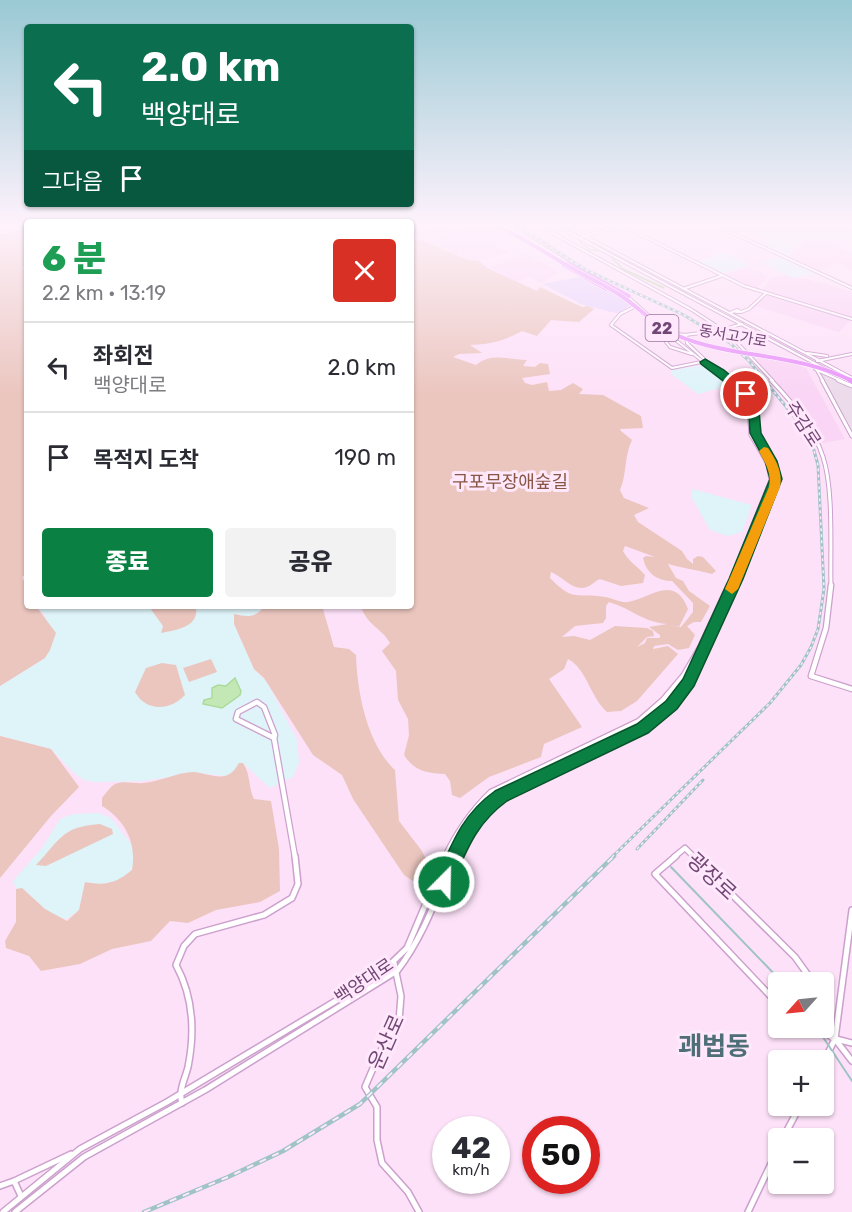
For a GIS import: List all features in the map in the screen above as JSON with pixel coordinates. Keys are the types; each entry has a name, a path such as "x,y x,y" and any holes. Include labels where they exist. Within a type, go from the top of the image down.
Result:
{"highway":[{"path":"592,281 623,297"},
{"name":"동서고가로","path":"595,281 622,296 661,327 682,338 713,346 794,360 832,371 852,381"},
{"name":"동서고가로","path":"597,281 624,296 655,321 679,335 707,344 797,359 834,370 852,381"},
{"path":"601,281 629,296"}],"main road":[{"name":"백양대로","path":"15,1212 84,1157 182,1103 397,971 414,950 468,827 485,807 501,796 642,728 672,705 695,673 776,479 771,461 756,433 753,399 660,326 639,306 592,281"},
{"name":"백양대로","path":"3,1212 80,1149 179,1095 379,975 407,948 416,932 459,827 478,802 491,792 639,721 660,706 671,694 694,660 768,491 772,476 767,461 754,442 749,425 750,401 746,394 682,345 639,306 598,281"},
{"name":"주감로","path":"638,281 699,314 729,334 779,388 812,432 823,456 828,477 831,595 826,628 811,676 852,689"},
{"path":"658,281 789,350 825,364 852,381"},
{"path":"667,281 852,381"},
{"path":"677,291 707,281"},
{"path":"736,281 766,293 852,319"},
{"path":"836,281 852,288"},
{"path":"664,284 673,287 675,285"},
{"path":"730,314 750,308 766,293"},
{"path":"686,335 666,327 639,306 620,314 611,325 672,368 705,361"},
{"path":"725,329 741,325 754,327"},
{"path":"677,337 708,332"},
{"path":"686,335 687,343 705,361"},
{"path":"670,339 666,342 670,347 697,356"},
{"path":"670,347 682,345"},
{"path":"789,350 814,368 852,381"},
{"path":"802,352 833,356"},
{"path":"816,361 852,354"},
{"path":"822,359 825,364"},
{"path":"816,361 814,368 852,436"},
{"path":"182,1103 179,1095 185,1083 192,1039 186,988 182,973 176,965 184,946 192,936 201,932 230,926 278,909 291,899 297,890 298,873 275,735 261,704 252,703 236,715 238,721 274,738"},
{"name":"광장로","path":"768,993 655,874 685,848 795,957 806,972"},
{"path":"830,1050 835,1039 852,910"},
{"name":"운산로","path":"394,963 402,1007 400,1019 380,1051 376,1066 364,1087 376,1107 377,1140 382,1163 408,1191 419,1212"},
{"path":"835,1039 852,1043"},
{"path":"835,1039 852,1061"},
{"path":"0,1186 80,1149"},
{"path":"748,1212 768,1170"},
{"path":"14,1181 21,1196"}],"shaded area":[{"path":"561,281 587,281 632,304 618,313 611,312 581,304 543,284"},
{"path":"737,281 764,281 756,289"},
{"path":"769,281 819,282 852,292 852,318 839,332 755,306 768,293 761,291"},
{"path":"768,358 791,362 806,368 845,439 823,443 802,413 755,359"},
{"path":"703,365 731,385 698,394 671,374 672,370"},
{"path":"820,371 852,386 852,430 819,373"},
{"path":"692,489 752,505 742,532 728,536 710,530 692,498"},
{"path":"39,609 261,609 258,613 234,624 254,669 267,682 297,740 299,762 293,777 270,788 243,763 239,763 235,772 226,776 196,773 143,781 95,782 84,780 74,773 51,749 0,736 0,686 45,658 46,617"},
{"path":"235,678 241,691 240,695 222,708 203,704 204,700 212,698 212,688 218,685 226,686"},
{"path":"99,813 111,818 132,845 135,856 132,870 119,880 107,885 85,883 79,910 67,919 58,917 45,909 22,888 16,889 13,881 42,848 60,819 73,814"}],"green space":[{"path":"0,281 24,281 24,576 22,577 24,609 38,609 56,633 45,658 0,686"},
{"name":"구포무장애숲길","path":"414,281 514,281 537,291 540,287 582,307 588,306 594,309 579,322 551,320 537,336 522,331 497,341 470,345 482,353 459,354 453,357 476,365 494,358 527,360 523,366 535,367 540,363 548,364 550,374 522,378 525,383 532,385 547,382 549,391 561,390 573,383 583,389 579,394 603,395 641,416 643,428 620,429 632,440 620,490 624,498 649,508 634,515 638,522 682,551 693,564 693,559 698,556 703,557 716,571 712,574 668,564 676,578 683,581 689,591 710,606 701,622 694,622 687,626 695,635 689,648 678,650 668,644 654,646 653,649 668,646 678,654 637,701 621,711 607,712 596,699 580,669 568,659 564,669 549,679 582,727 544,744 541,757 489,777 460,798 452,795 450,781 445,774 417,768 404,755 409,735 408,719 398,700 396,671 382,651 390,643 362,609 414,609","holes":["625,546 655,557 643,558 650,572 657,578 672,581 693,603 693,612 681,627 679,627 688,609 676,592 661,591 625,602 605,597 570,594 550,578 551,572 572,586 582,588 600,579 621,586 643,583 645,575 625,555 623,551","609,602 651,621 667,624 649,627 660,635 660,638 647,638 645,643 637,647 647,637 654,636 653,631 647,628 615,626 590,640 574,636 562,637 575,626 603,623"]},
{"path":"151,609 196,609 194,620 185,626 161,633 163,626"},
{"path":"262,609 323,609 334,647 349,649 356,655 365,717 377,746 395,770 399,821 422,851 428,864 422,887 404,875 353,799 342,775 313,755 264,678 254,669 234,624 234,614 251,616"},
{"path":"211,659 217,672 189,682 183,668"},
{"path":"162,663 176,665 185,695 172,704 158,707 145,703 135,692 146,668"},
{"path":"0,736 51,749 79,787 51,816 0,878"},
{"path":"239,763 243,763 246,768 254,799 271,801 279,849 280,891 260,902 216,910 188,923 170,921 151,941 112,949 80,964 41,971 29,956 6,948 5,941 16,922 16,889 22,888 45,909 67,921 79,910 85,882 99,884 110,882 132,870 133,851 128,833 117,818 102,806 102,798 113,785 122,782 149,782 188,772 224,776 230,774"},
{"path":"100,824 112,829 113,834 46,866 36,865 69,831"}],"waterway":[{"path":"648,281 664,288"}],"tunnel":[{"path":"708,332 725,329"}],"tram line":[{"path":"671,867 772,972"},
{"path":"824,1038 852,1081"}],"railway":[{"path":"609,281 682,314 730,343 750,362 800,424 813,447 818,465 824,589 818,629 801,665 770,703 612,857"},
{"path":"637,849 703,780"},
{"path":"144,1212 283,1151 360,1104 614,856"}],"slow traffic":[{"path":"732,589 776,479 771,461 764,451"}],"district":[{"name":"괘법동","path":"714,1046"}],"route":[{"path":"444,882 468,827 485,807 501,796 642,728 672,705 695,673 776,479 771,461 756,433 753,399 707,361 705,362 746,394"}]}
